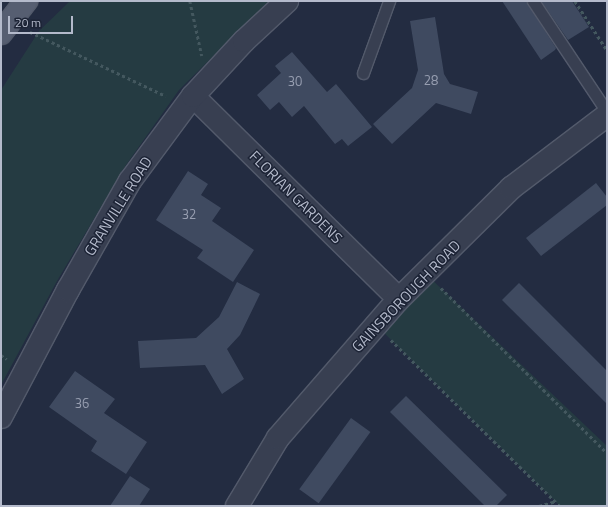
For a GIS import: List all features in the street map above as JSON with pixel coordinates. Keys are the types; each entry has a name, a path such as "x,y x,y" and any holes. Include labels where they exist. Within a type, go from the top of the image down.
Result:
{"main road":[{"path":"1,33 26,1"}],"street":[{"name":"GRANVILLE ROAD","path":"1,417 68,290 130,181 194,96 214,73 286,1"},
{"name":"FLORIAN GARDENS","path":"194,96 399,299"},
{"name":"GAINSBOROUGH ROAD","path":"237,506 278,438 399,299 426,274 511,188 607,115"}],"lane":[{"path":"363,73 389,1"},
{"path":"533,1 607,112"}],"path":[{"path":"190,1 203,61 214,73"},
{"path":"575,1 607,50"},
{"path":"27,30 168,96 194,96"},
{"path":"426,274 607,453"},
{"path":"376,324 560,506"},
{"path":"539,506 556,501"}],"shaded area":[{"path":"70,1 269,1 179,90 126,165 57,281 1,385 1,90 39,31"},
{"path":"426,274 607,446 607,506 560,506 375,324"}],"building":[{"path":"502,1 526,1 556,48 555,50 541,60"},
{"path":"541,1 572,1 589,27 568,40"},
{"path":"435,17 444,74 450,84 478,92 471,114 436,103 392,144 373,124 412,88 418,70 410,21"},
{"path":"292,52 327,92 336,84 372,127 348,146 342,139 335,144 304,106 292,117 279,102 270,110 257,95 281,73 275,66"},
{"path":"188,171 208,184 201,195 221,208 212,221 254,250 233,282 197,258 203,250 156,220"},
{"path":"596,183 607,197 607,205 541,256 526,238"},
{"path":"237,282 260,294 240,335 227,349 244,379 222,394 205,365 140,368 138,341 196,338 219,317"},
{"path":"519,283 607,371 607,404 502,300"},
{"path":"75,371 115,399 104,413 147,442 126,474 91,451 97,441 49,407"},
{"path":"406,396 507,495 496,506 485,506 390,412"},
{"path":"351,418 370,432 319,503 299,489"},
{"path":"130,476 150,489 139,506 110,506"}]}
